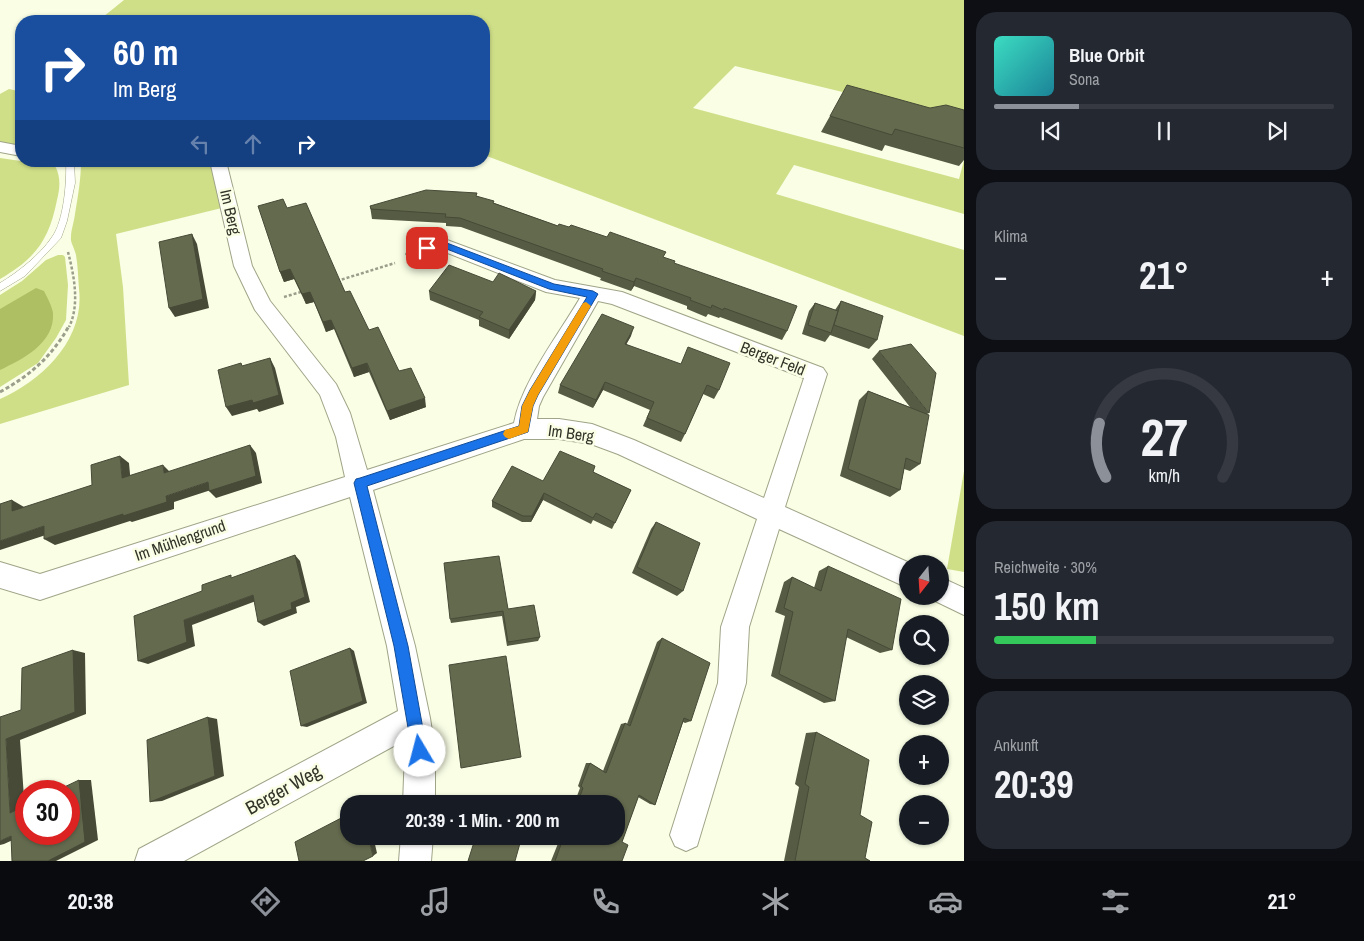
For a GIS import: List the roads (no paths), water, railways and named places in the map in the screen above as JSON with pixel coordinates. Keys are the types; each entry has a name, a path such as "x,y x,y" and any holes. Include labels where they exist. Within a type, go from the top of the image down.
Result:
{"street":[{"path":"0,147 15,150"},
{"name":"Im Berg","path":"219,167 243,266 262,305 328,390 339,413 360,483 524,429 559,428 592,434 626,447 899,571"},
{"name":"Berger Feld","path":"415,254 439,243 553,287 615,297 816,374 771,514"},
{"path":"524,429 528,406 534,393 593,294"},
{"path":"360,483 401,646 415,718 420,751 419,795"},
{"name":"Im Mühlengrund","path":"0,575 40,587 280,506 360,483"},
{"path":"686,835 732,682 735,627 771,514"},
{"path":"949,594 964,602"},
{"name":"Berger Weg","path":"151,861 415,718"},
{"path":"415,861 416,845"}],"lane":[{"path":"0,288 22,274 57,238 63,221 71,183 70,167"}]}
